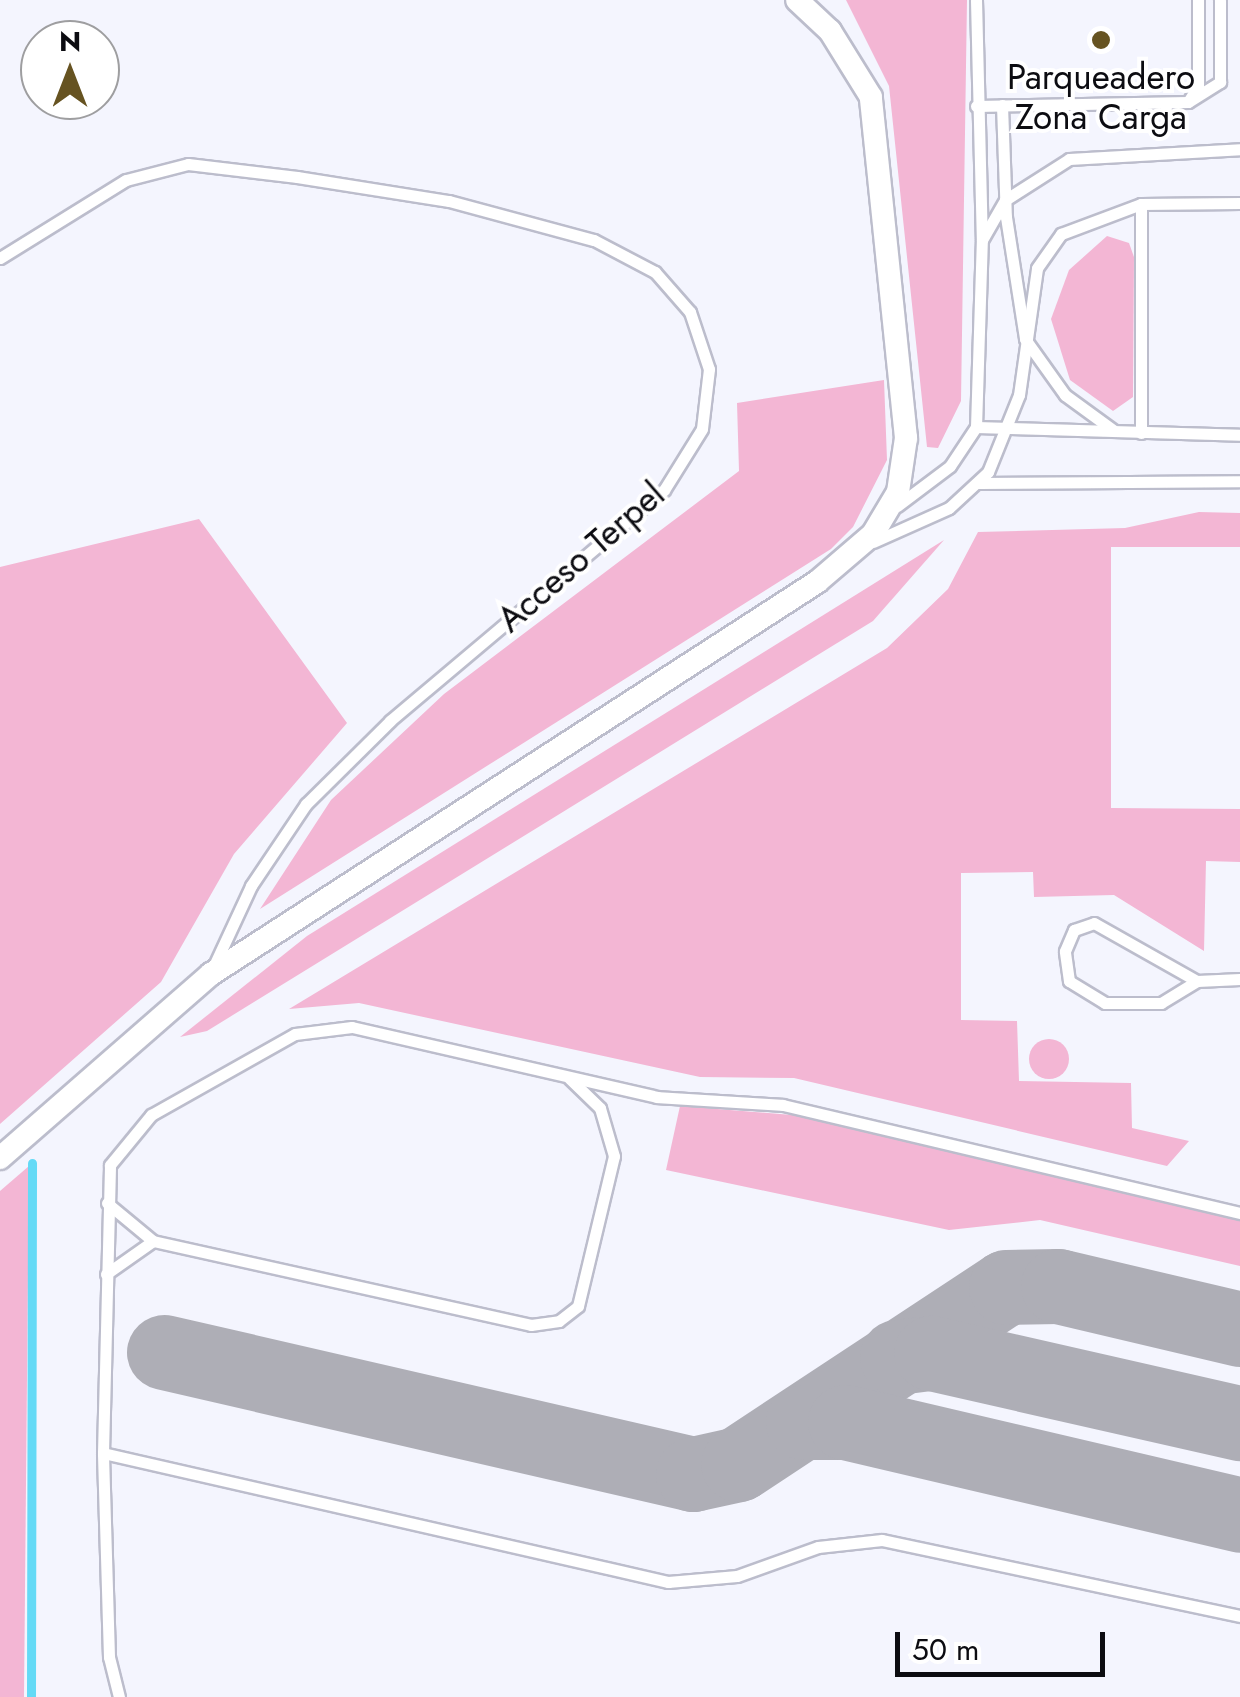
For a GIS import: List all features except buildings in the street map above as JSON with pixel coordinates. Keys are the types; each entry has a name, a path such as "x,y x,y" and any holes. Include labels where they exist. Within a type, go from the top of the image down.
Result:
{"street":[{"path":"0,1158 211,974 862,548 886,514 906,438 872,97 830,32 796,0"}],"lane":[{"path":"886,514 950,466 976,427 982,240 976,0"},
{"path":"1188,102 1198,86 1198,0"},
{"path":"976,106 1188,102 1220,82 1220,0"},
{"path":"1002,105 1004,200 1025,340 1065,395 1114,430"},
{"path":"982,240 1004,200 1070,159 1240,148"},
{"name":"Acceso Terpel","path":"0,258 126,180 188,164 296,176 449,201 594,240 655,272 690,312 709,369 702,429 664,490 390,721 306,804 251,886 211,974"},
{"path":"1142,204 1142,433"},
{"path":"862,548 949,508 979,483 1011,428 1025,340 1046,250 1096,215 1142,204 1240,204"},
{"path":"976,427 1240,435"},
{"path":"979,483 1240,481"},
{"path":"1196,981 1094,923 1074,930 1065,951 1070,981 1105,1003 1161,1003 1196,981 1240,979"},
{"path":"115,1697 103,1453 106,1203 110,1165 130,1132 314,1026 692,1103 783,1105 1240,1213"},
{"path":"106,1203 153,1241 532,1325 559,1321 578,1306 614,1156 600,1108 566,1076"},
{"path":"106,1274 153,1241"},
{"path":"103,1453 668,1582 738,1576 818,1547 882,1540 1240,1616"}],"shaded area":[{"path":"846,0 967,0 961,401 938,448 927,447 889,86"},
{"path":"1107,236 1129,243 1134,257 1133,397 1113,411 1070,380 1051,319 1069,270"},
{"path":"884,380 887,460 853,527 831,549 260,909 331,800 444,694 739,471 737,403"},
{"path":"1199,512 1240,513 1240,547 1111,547 1111,808 1240,809 1240,862 1206,861 1204,951 1114,895 1034,897 1033,872 961,873 961,1020 1017,1021 1019,1081 1131,1083 1132,1128 1189,1141 1167,1166 794,1078 700,1077 359,1003 289,1009 887,648 948,589 978,532 1125,528"},
{"path":"199,519 347,723 234,854 161,982 0,1124 0,567"},
{"path":"944,540 873,621 207,1031 180,1037 307,936"},
{"path":"1049,1039 1063,1045 1069,1059 1063,1073 1049,1079 1035,1073 1029,1059 1035,1045"},
{"path":"680,1106 804,1116 1240,1219 1240,1266 1040,1220 949,1230 666,1170"},
{"path":"29,1166 24,1697 0,1697 0,1191"}],"waterway":[{"path":"31,1697 32,1163"}],"taxiway":[{"path":"164,1352 693,1474 738,1464 1006,1287 1058,1286 1240,1329"},
{"path":"897,1357 931,1353 1240,1423"},
{"path":"803,1422 845,1422 1240,1515"}],"place":[{"name":"Parqueadero Zona Carga","path":"1101,40"}]}
